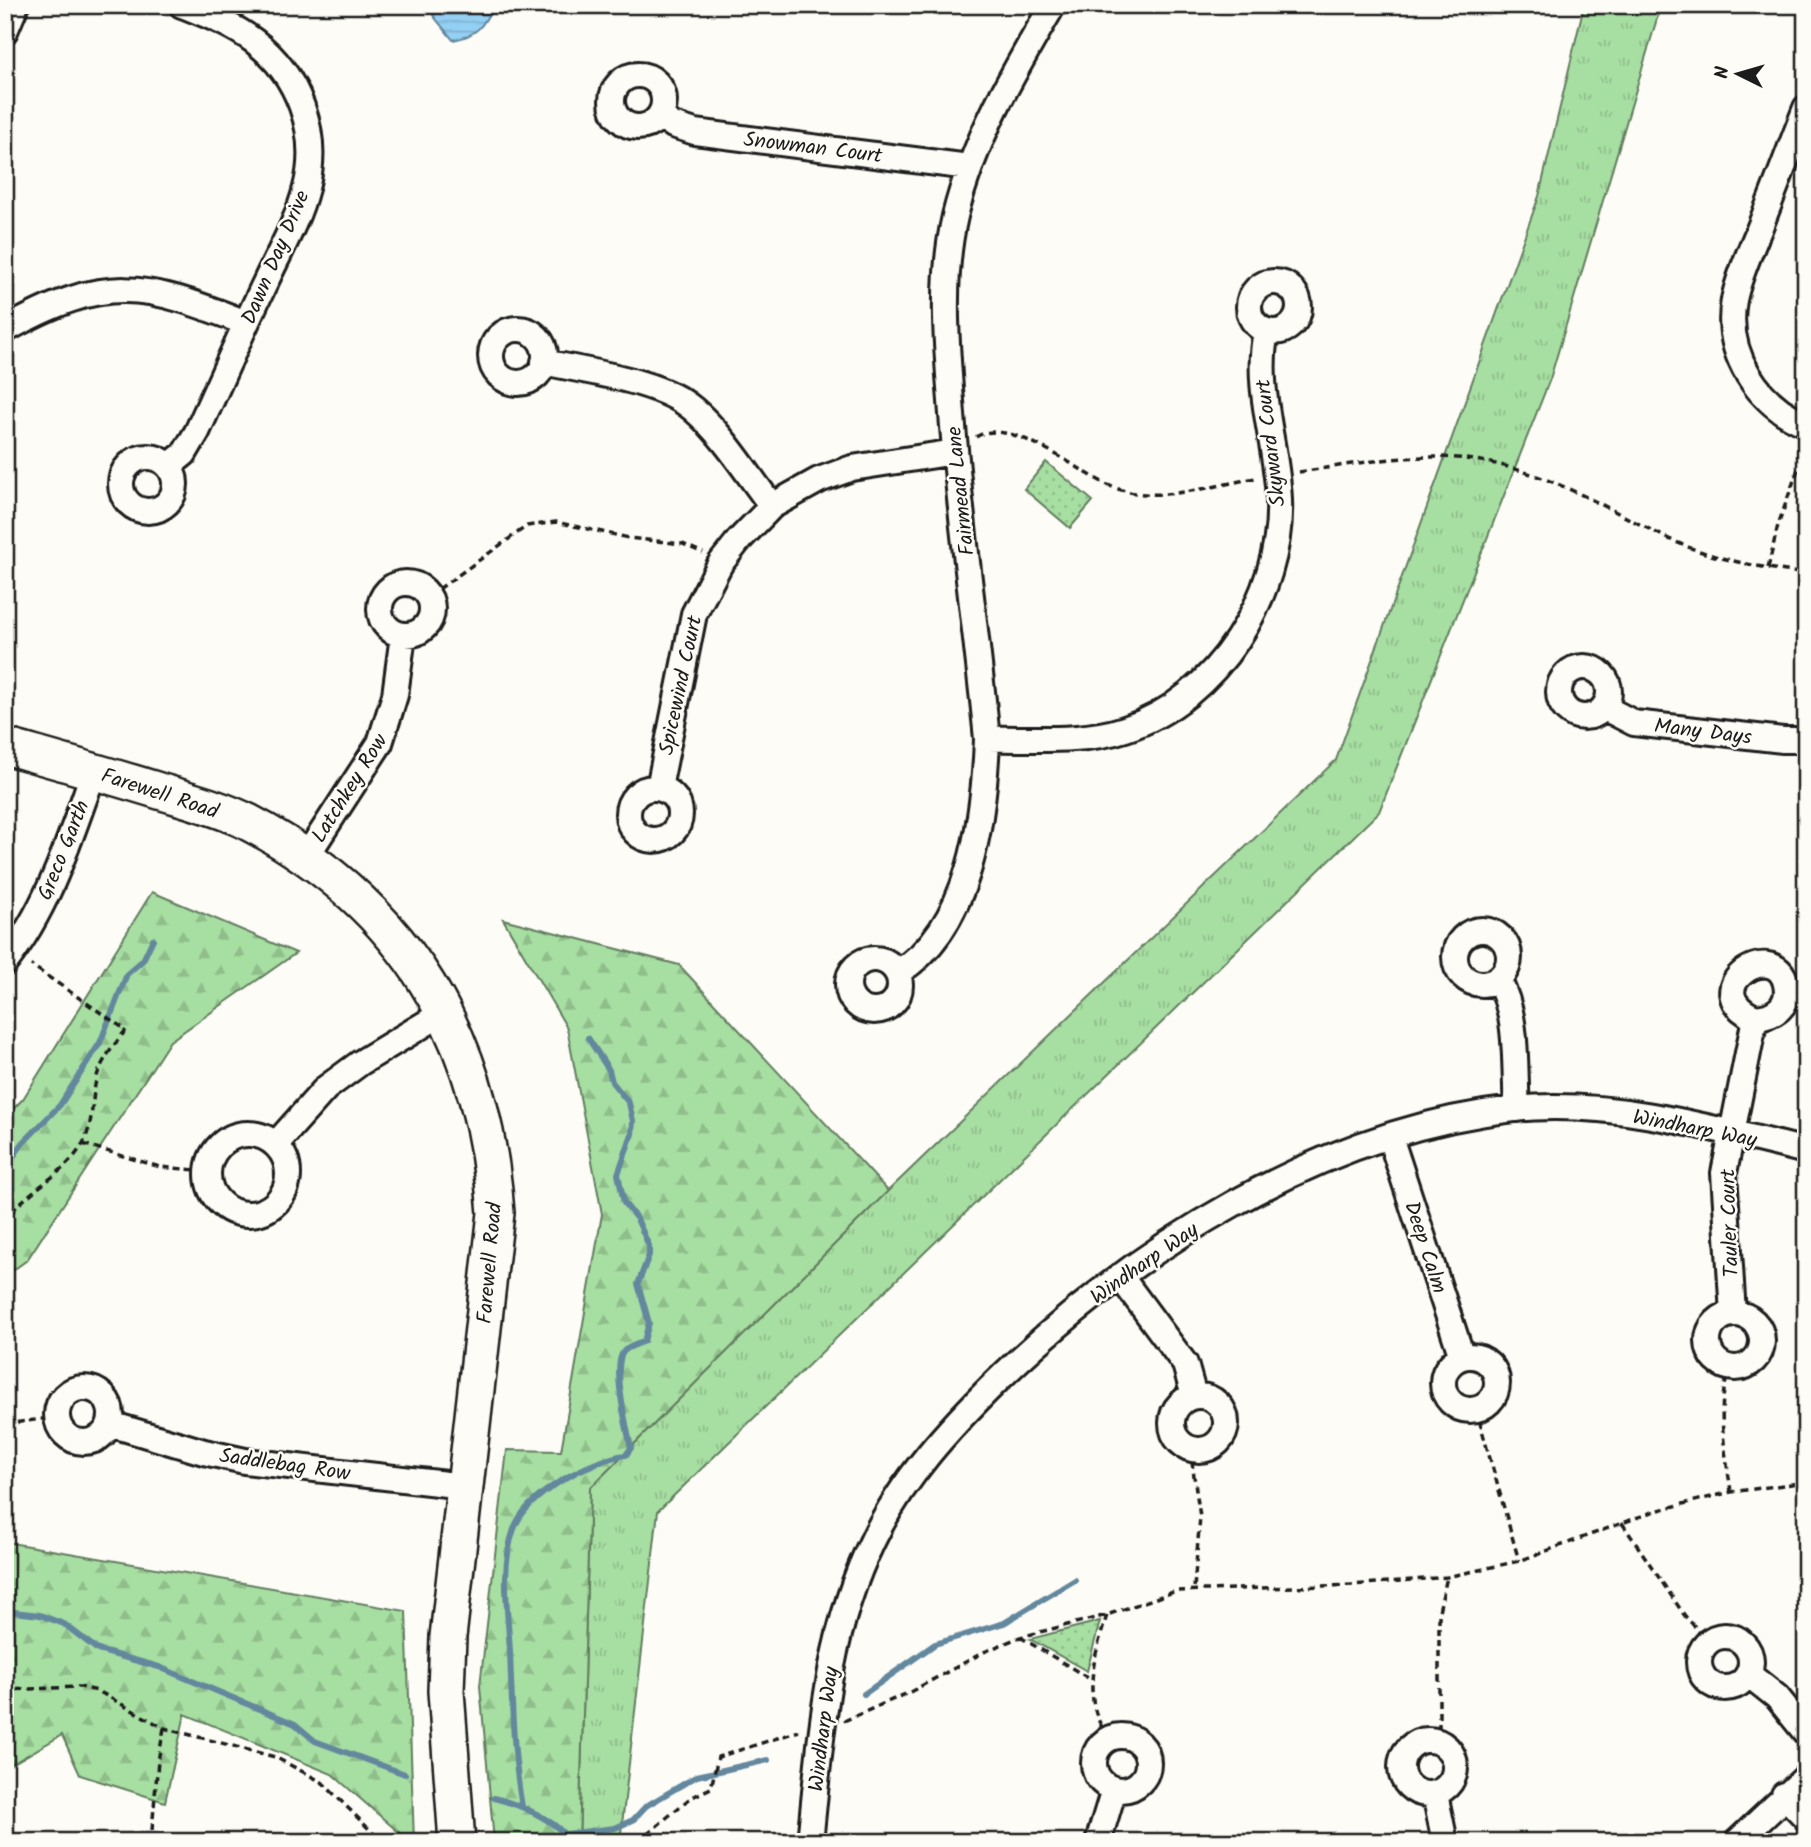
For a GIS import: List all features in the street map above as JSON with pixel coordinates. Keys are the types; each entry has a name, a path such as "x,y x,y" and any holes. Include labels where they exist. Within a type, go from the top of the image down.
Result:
{"street":[{"path":"5,31 16,5"},
{"name":"Dawn Day Drive","path":"169,466 184,454 197,432 306,190 311,164 310,134 290,81 273,58 230,27 182,5"},
{"name":"Fairmead Lane","path":"898,972 913,963 931,945 965,879 976,848 983,811 987,739 955,452 945,296 955,218 969,167 989,116 1053,5"},
{"path":"1806,108 1740,279 1732,320 1741,358 1760,393 1789,417 1806,425"},
{"name":"Snowman Court","path":"660,116 673,125 695,132 969,167"},
{"path":"5,330 45,308 76,296 125,290 180,297 246,323"},
{"name":"Skyward Court","path":"987,739 1108,733 1149,718 1172,706 1195,687 1235,643 1263,590 1278,528 1278,475 1261,376 1266,332"},
{"path":"544,362 655,389 692,408 710,425 772,506"},
{"name":"Spicewind Court","path":"659,788 694,614 720,564 772,506 819,480 852,468 955,452"},
{"path":"410,582 421,587 429,596 432,607 430,618 414,634 403,635 392,631 383,622 381,599 388,589 398,583 410,582"},
{"name":"Latchkey Row","path":"306,857 380,743 395,695 403,635"},
{"name":"Many Days","path":"1605,708 1634,723 1783,740 1806,740"},
{"name":"Farewell Road","path":"5,746 201,804 246,821 306,857 347,889 394,934 419,970 462,1050 483,1117 493,1170 496,1213 448,1637 446,1691 457,1842"},
{"name":"Greco Garth","path":"10,957 58,870 94,771"},
{"path":"1498,980 1507,995 1510,1011 1517,1109"},
{"path":"276,1144 326,1087 360,1063 443,1013"},
{"name":"Tauler Court","path":"1733,1314 1724,1195 1731,1133 1755,1018"},
{"name":"Windharp Way","path":"810,1842 828,1673 854,1582 874,1537 902,1492 936,1446 975,1403 1021,1357 1120,1276 1186,1233 1322,1161 1390,1137 1469,1115 1517,1109 1570,1108 1621,1113 1731,1133 1806,1151"},
{"path":"245,1133 262,1136 276,1144 287,1161 289,1175 287,1188 271,1209 261,1214 233,1213 222,1206 210,1190 208,1171 212,1156 230,1138 245,1133"},
{"name":"Deep Calm","path":"1390,1137 1462,1357"},
{"path":"1120,1276 1185,1364 1194,1396"},
{"path":"1733,1314 1752,1319 1761,1332 1762,1342 1754,1360 1740,1367 1731,1367 1713,1356 1709,1336 1713,1325 1722,1317 1733,1314"},
{"path":"1462,1357 1483,1358 1490,1364 1497,1379 1492,1399 1476,1409 1457,1406 1445,1392 1445,1372 1462,1357"},
{"path":"85,1388 98,1392 107,1400 111,1412 110,1424 100,1438 79,1442 66,1437 57,1417 65,1396 85,1388"},
{"path":"1194,1396 1214,1400 1222,1408 1227,1425 1216,1445 1208,1450 1190,1449 1177,1439 1172,1421 1179,1405 1194,1396"},
{"name":"Saddlebag Row","path":"110,1424 204,1452 245,1461 464,1486"},
{"path":"1720,1636 1739,1640 1749,1652 1751,1664 1748,1674 1734,1687 1725,1689 1706,1680 1698,1662 1702,1649 1708,1641 1720,1636"},
{"path":"1748,1674 1777,1697 1806,1733"},
{"path":"1121,1735 1140,1743 1146,1752 1148,1765 1143,1778 1136,1785 1127,1789 1114,1789 1099,1779 1095,1769 1095,1755 1100,1745 1121,1735"},
{"path":"1426,1740 1439,1742 1452,1755 1455,1764 1452,1779 1436,1794 1422,1794 1411,1789 1400,1769 1402,1757 1408,1748 1426,1740"},
{"path":"1737,1842 1806,1776"},
{"path":"1098,1842 1114,1789"},
{"path":"1436,1794 1445,1842"},
{"path":"1784,1796 1806,1818"}],"path":[{"path":"1779,5 1806,12"},
{"path":"955,452 983,433 1005,435 1033,442 1108,485 1148,495 1412,458 1475,460 1518,470 1563,486 1668,538 1710,555 1806,574"},
{"path":"1768,568 1778,525 1806,446"},
{"path":"429,596 527,526 540,522 556,522 629,538 683,544 720,564"},
{"path":"5,1222 13,1209 70,1161 83,1143 97,1075 107,1054 126,1030 10,957"},
{"path":"83,1143 160,1167 208,1171"},
{"path":"1731,1367 1724,1383 1722,1405 1731,1492"},
{"path":"1476,1409 1519,1561"},
{"path":"5,1424 57,1417"},
{"path":"1190,1449 1200,1517 1194,1588"},
{"path":"638,1842 690,1798 711,1788 718,1757 876,1709 1020,1637 1107,1615 1176,1591 1194,1588 1353,1585 1447,1577 1519,1561 1655,1511 1731,1492 1806,1482"},
{"path":"1622,1523 1685,1616 1708,1641"},
{"path":"1439,1742 1439,1611 1447,1577"},
{"path":"1107,1615 1090,1679 1099,1724 1110,1738"},
{"path":"1020,1637 1090,1679"},
{"path":"5,1690 80,1686 98,1691 164,1728 252,1750 298,1767 342,1799 382,1842"},
{"path":"152,1842 158,1761 164,1728"}],"green space":[{"path":"1584,5 1661,5 1550,379 1379,812 658,1511 620,1842 579,1842 590,1488 888,1191 1336,760 1539,196"},
{"path":"1046,462 1093,501 1070,528 1024,489"},
{"path":"152,892 296,953 170,1041 27,1260 5,1276 5,1117 23,1099"},
{"path":"503,919 679,965 888,1191 590,1488 579,1842 494,1842 480,1686 507,1450 561,1451 602,1214 567,1028"},
{"path":"5,1542 406,1611 414,1842 410,1842 332,1774 185,1714 165,1802 80,1775 62,1735 5,1768"},
{"path":"1100,1621 1087,1671 1030,1639"}],"water":[{"path":"430,5 494,5 474,33 453,40 435,18"}],"waterway":[{"path":"5,1168 23,1143 60,1105 100,1043 127,974 143,960 153,939"},
{"path":"522,1807 512,1710 507,1606 506,1575 510,1544 521,1516 546,1491 596,1463 626,1455 631,1448 619,1382 620,1358 624,1351 644,1341 649,1323 638,1284 649,1255 649,1246 637,1219 624,1203 618,1174 632,1134 633,1121 629,1103 612,1082 609,1070 588,1038"},
{"path":"864,1694 935,1644 1004,1623 1075,1580"},
{"path":"5,1611 40,1615 64,1624 98,1650 159,1667 295,1724 315,1741 405,1774"},
{"path":"566,1834 615,1828 633,1820 646,1806 697,1776 768,1760"},
{"path":"494,1798 537,1814 556,1827 570,1842"}]}
